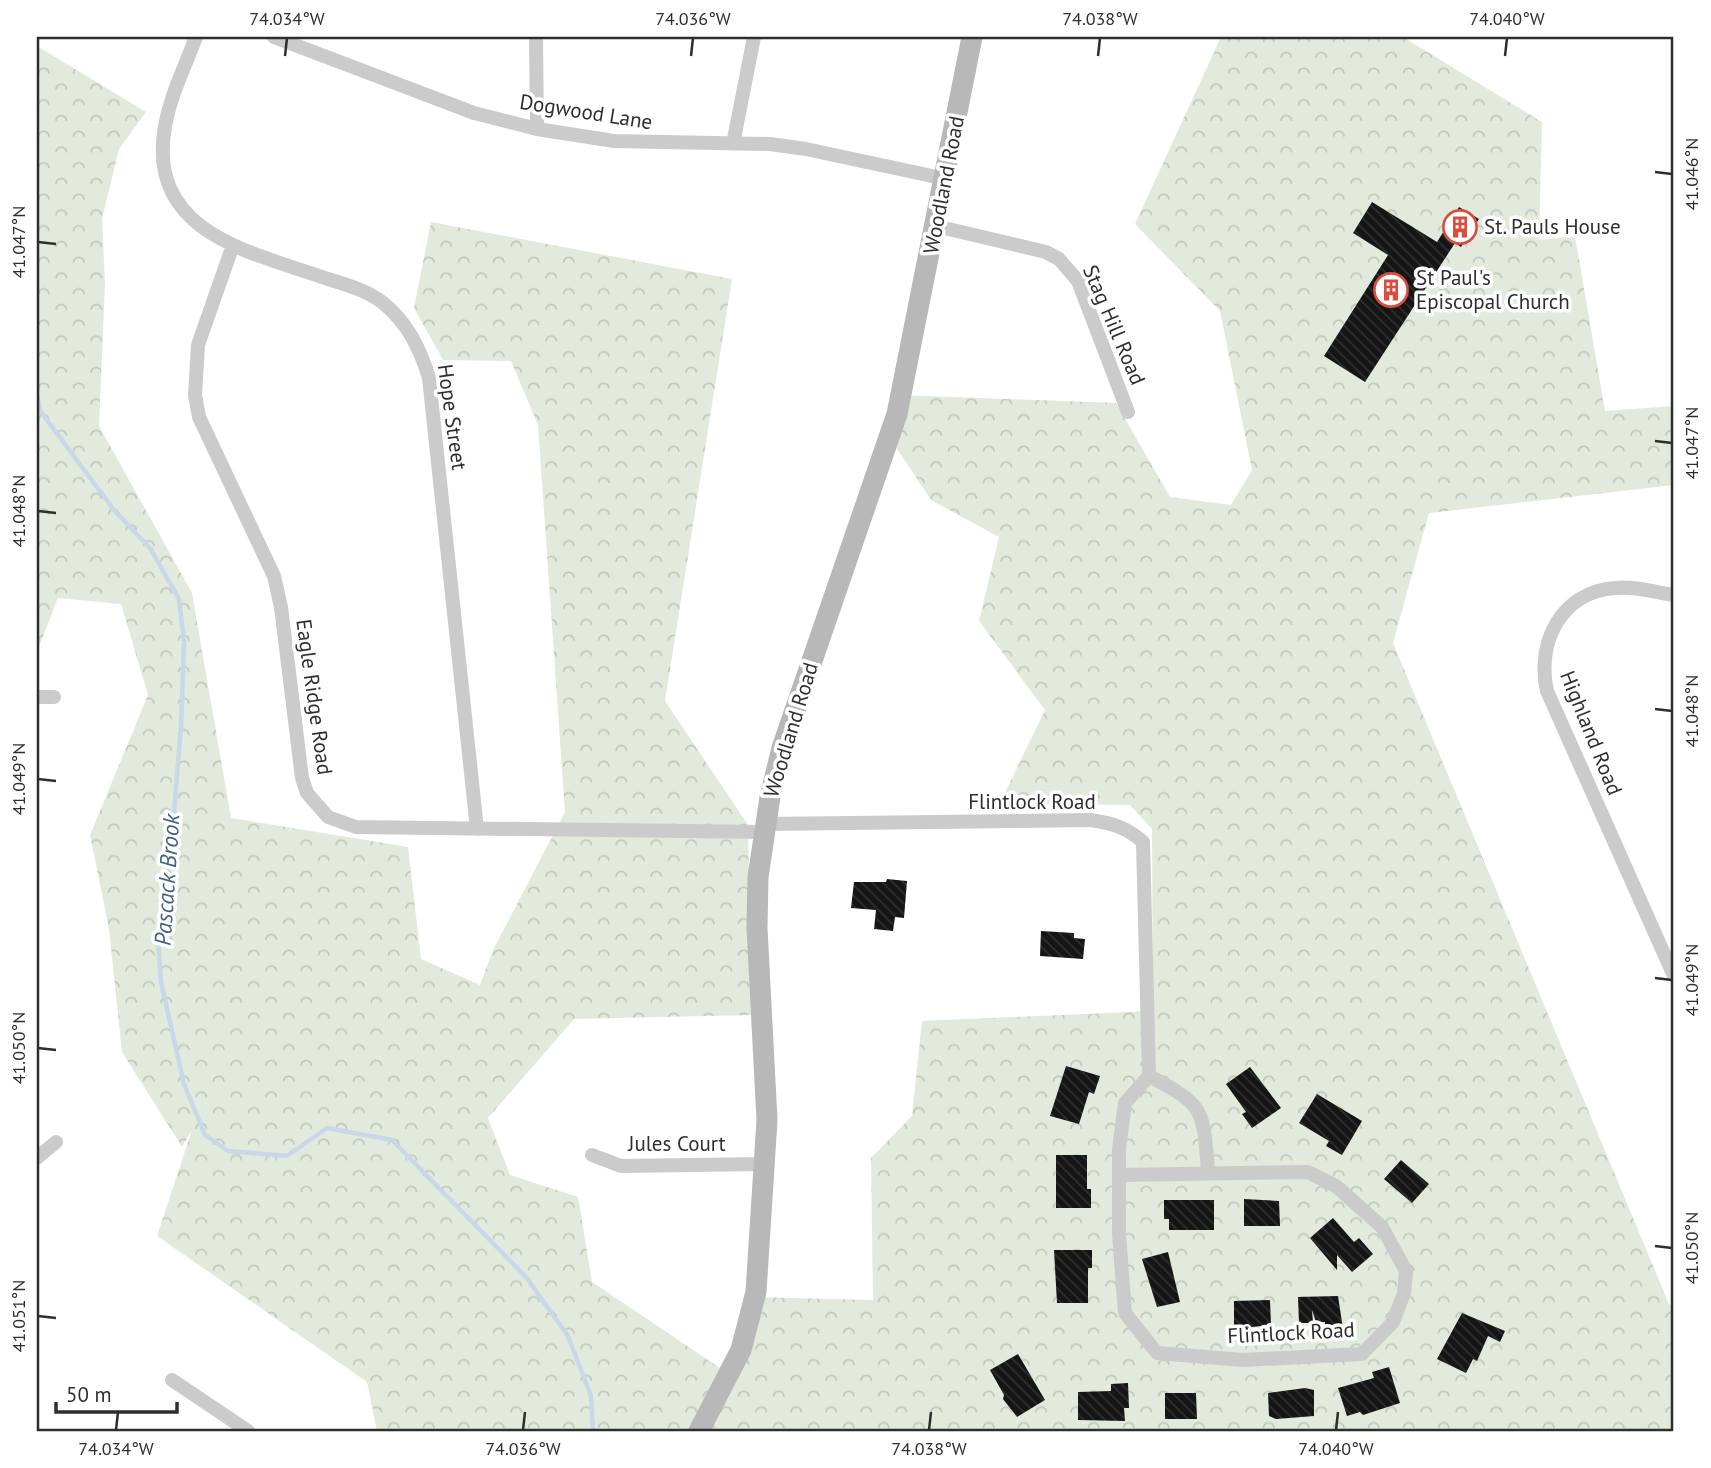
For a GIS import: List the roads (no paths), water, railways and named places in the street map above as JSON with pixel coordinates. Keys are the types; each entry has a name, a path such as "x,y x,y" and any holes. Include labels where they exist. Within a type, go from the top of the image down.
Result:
{"street":[{"name":"Hope Street","path":"196,37 164,131 165,171 182,208 196,224 233,246 366,292 399,318 422,355 429,378 477,829"},
{"name":"Dogwood Lane","path":"274,37 297,41 461,108 537,130 614,141 806,149 946,179"},
{"path":"536,37 537,130"},
{"path":"733,144 754,37"},
{"name":"Woodland Road","path":"699,1431 741,1350 756,1292 767,1120 757,928 764,828 782,748 897,414 946,179 972,37"},
{"name":"Stag Hill Road","path":"936,226 1046,252 1059,258 1077,282 1128,412"},
{"name":"Eagle Ridge Road","path":"233,246 198,345 195,395 206,437 262,545 274,576 281,607 302,778 307,793 328,817 356,827 764,828"},
{"name":"Highland Road","path":"1674,595 1614,587 1581,599 1555,623 1547,639 1543,673 1546,691 1674,976"},
{"path":"37,697 54,697"},
{"name":"Flintlock Road","path":"764,828 1090,820 1116,824 1131,832 1143,842 1149,1076 1125,1103 1119,1149 1119,1234 1125,1313 1157,1353 1243,1360 1362,1354 1379,1338 1396,1312 1404,1293 1406,1271 1382,1227 1336,1186 1308,1172 1208,1171 1120,1175"},
{"path":"1149,1076 1177,1090 1199,1108 1205,1134 1208,1171"},
{"path":"37,1158 56,1142"},
{"name":"Jules Court","path":"592,1154 621,1166 764,1164"},
{"path":"172,1380 248,1431"}],"waterway":[{"name":"Pascack Brook","path":"37,395 41,412 114,510 150,548 179,599 184,642 181,727 170,861 158,938 161,982 184,1084 205,1135 228,1151 287,1156 327,1128 392,1140 526,1277 568,1336 591,1396 593,1431"}],"place":[{"name":"St. Pauls House","path":"1460,227"},
{"name":"St Paul's Episcopal Church","path":"1391,290"}]}
